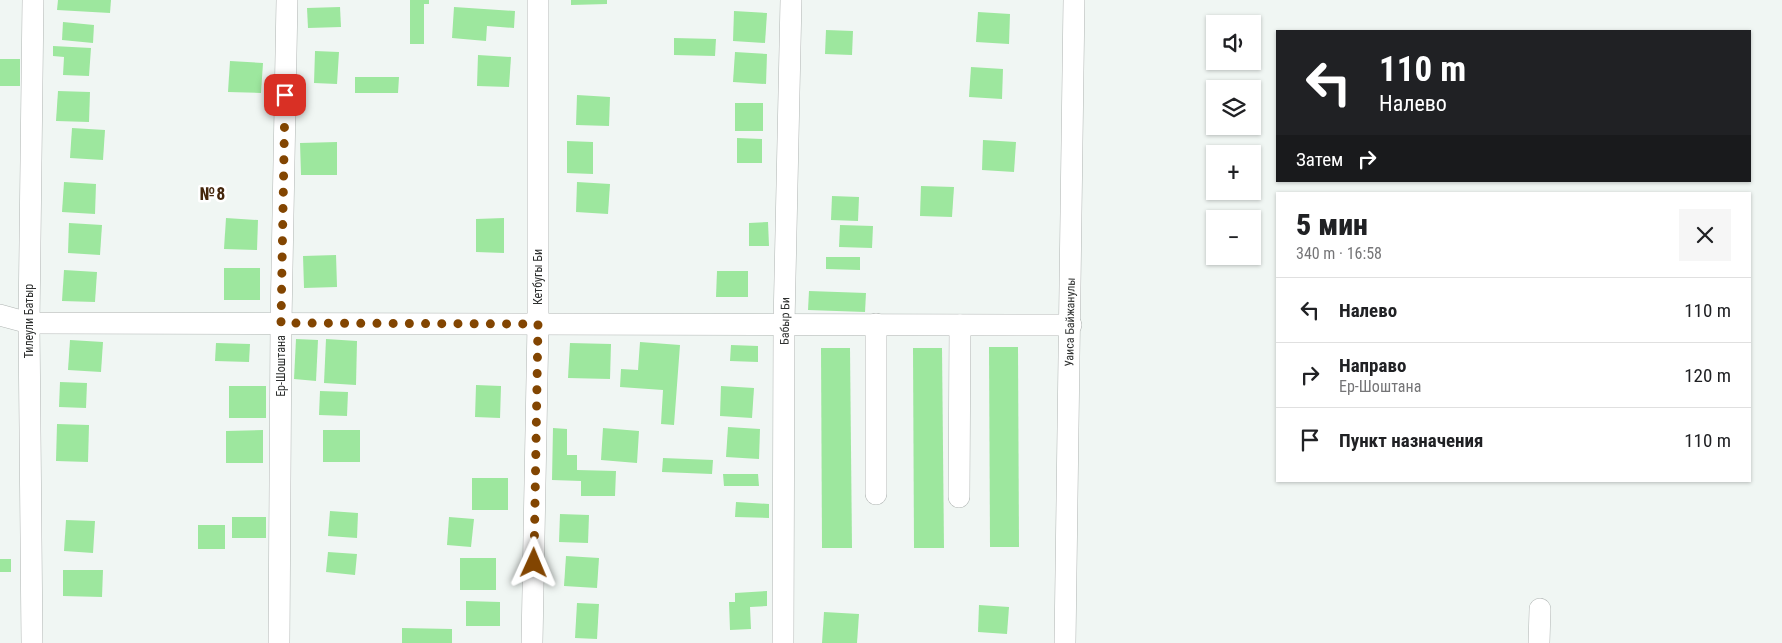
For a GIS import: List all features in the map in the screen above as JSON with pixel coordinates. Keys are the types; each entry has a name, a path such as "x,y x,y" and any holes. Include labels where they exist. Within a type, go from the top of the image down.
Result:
{"street":[{"name":"Тилеули Батыр","path":"32,643 29,323 33,0"},
{"name":"Ер-Шоштана","path":"279,643 286,0"},
{"name":"Кетбугы Би","path":"532,643 538,324 538,0"},
{"name":"Бабыр Би","path":"783,643 784,324 791,0"},
{"name":"Уаиса Байжанулы","path":"1065,643 1071,325 1074,0"},
{"path":"0,315 29,323 1071,325"},
{"path":"876,324 876,494"},
{"path":"959,497 960,325"},
{"path":"1539,643 1540,609"}],"building":[{"path":"58,0 111,0 110,13 57,10"},
{"path":"410,0 429,0 429,4 424,4 424,44 410,44"},
{"path":"571,0 607,0 607,4 571,5"},
{"path":"340,7 341,27 308,28 307,8"},
{"path":"454,7 515,11 514,28 487,26 486,41 452,38"},
{"path":"734,11 767,13 765,43 733,41"},
{"path":"978,12 1010,14 1009,44 976,42"},
{"path":"63,22 94,25 93,43 62,40"},
{"path":"826,30 853,31 852,55 825,54"},
{"path":"674,38 716,39 715,56 674,55"},
{"path":"53,46 91,48 89,76 63,75 64,57 53,56"},
{"path":"315,51 339,52 337,84 314,83"},
{"path":"735,52 767,54 766,84 733,82"},
{"path":"478,55 511,57 509,87 477,86"},
{"path":"0,59 20,59 20,86 0,86"},
{"path":"230,61 263,63 261,93 228,92"},
{"path":"971,67 1003,69 1002,99 969,97"},
{"path":"355,77 399,77 398,93 355,93"},
{"path":"58,91 90,92 89,122 56,121"},
{"path":"577,95 610,97 609,126 576,125"},
{"path":"735,103 763,103 763,131 735,131"},
{"path":"72,128 105,130 103,160 70,158"},
{"path":"737,138 762,139 762,163 737,163"},
{"path":"983,140 1016,142 1014,172 982,170"},
{"path":"567,141 593,142 593,174 567,173"},
{"path":"337,142 337,175 301,175 300,143"},
{"path":"64,182 96,184 95,214 62,212"},
{"path":"577,182 610,184 608,214 576,212"},
{"path":"921,186 954,187 952,217 920,216"},
{"path":"832,196 859,197 858,221 831,220"},
{"path":"226,218 258,220 257,250 224,249"},
{"path":"504,218 504,253 476,252 476,219"},
{"path":"768,222 769,246 749,246 749,223"},
{"path":"69,223 102,225 100,255 68,253"},
{"path":"840,225 873,226 872,248 839,247"},
{"path":"336,255 337,287 304,288 303,256"},
{"path":"826,257 860,257 860,270 826,269"},
{"path":"224,268 260,268 260,300 224,300"},
{"path":"64,270 97,272 95,302 62,301"},
{"path":"717,271 748,271 748,297 716,297"},
{"path":"809,291 866,293 865,312 808,310"},
{"path":"296,339 318,340 316,381 294,379"},
{"path":"326,339 357,341 356,385 324,383"},
{"path":"70,340 103,342 101,372 68,370"},
{"path":"640,342 680,345 674,425 661,424 663,390 620,387 621,369 638,370"},
{"path":"216,343 250,344 249,362 215,361"},
{"path":"570,343 611,344 610,379 568,378"},
{"path":"731,345 758,346 758,362 730,361"},
{"path":"989,347 1018,347 1019,547 990,547"},
{"path":"821,348 850,348 852,548 822,548"},
{"path":"913,348 942,348 944,548 914,548"},
{"path":"60,382 87,383 86,408 59,407"},
{"path":"476,385 501,386 500,418 475,417"},
{"path":"229,386 266,386 266,418 229,418"},
{"path":"721,386 754,388 752,418 720,416"},
{"path":"320,391 348,392 347,416 319,415"},
{"path":"57,424 89,425 88,462 56,461"},
{"path":"728,427 760,429 759,459 726,457"},
{"path":"553,428 567,429 567,455 577,455 577,470 616,471 615,496 581,496 581,481 552,480"},
{"path":"603,428 639,431 637,463 601,460"},
{"path":"263,430 263,463 226,463 226,431"},
{"path":"323,430 360,430 360,462 323,462"},
{"path":"663,458 713,460 712,474 662,472"},
{"path":"723,474 758,474 759,486 724,486"},
{"path":"472,478 508,478 508,510 472,510"},
{"path":"736,502 769,504 769,518 735,517"},
{"path":"330,511 358,513 357,538 328,536"},
{"path":"560,514 589,515 588,543 559,542"},
{"path":"232,517 266,517 266,538 232,538"},
{"path":"449,517 474,519 471,547 447,545"},
{"path":"66,520 95,521 93,553 64,551"},
{"path":"198,525 225,525 225,549 198,549"},
{"path":"328,552 357,554 355,575 326,572"},
{"path":"566,556 599,558 597,588 564,586"},
{"path":"460,558 496,558 496,590 460,590"},
{"path":"0,559 11,559 11,572 0,572"},
{"path":"63,570 103,570 102,597 63,596"},
{"path":"767,591 767,606 750,607 751,629 730,630 729,602 735,602 735,593"},
{"path":"466,601 500,602 500,626 466,626"},
{"path":"577,603 599,604 597,639 575,638"},
{"path":"979,605 1009,607 1007,634 978,632"},
{"path":"824,612 859,614 857,643 822,643"},
{"path":"402,628 452,629 452,643 402,643"}],"district":[{"name":"№8","path":"213,194"}],"route":[{"path":"285,95 281,323 538,324 534,563"}]}
